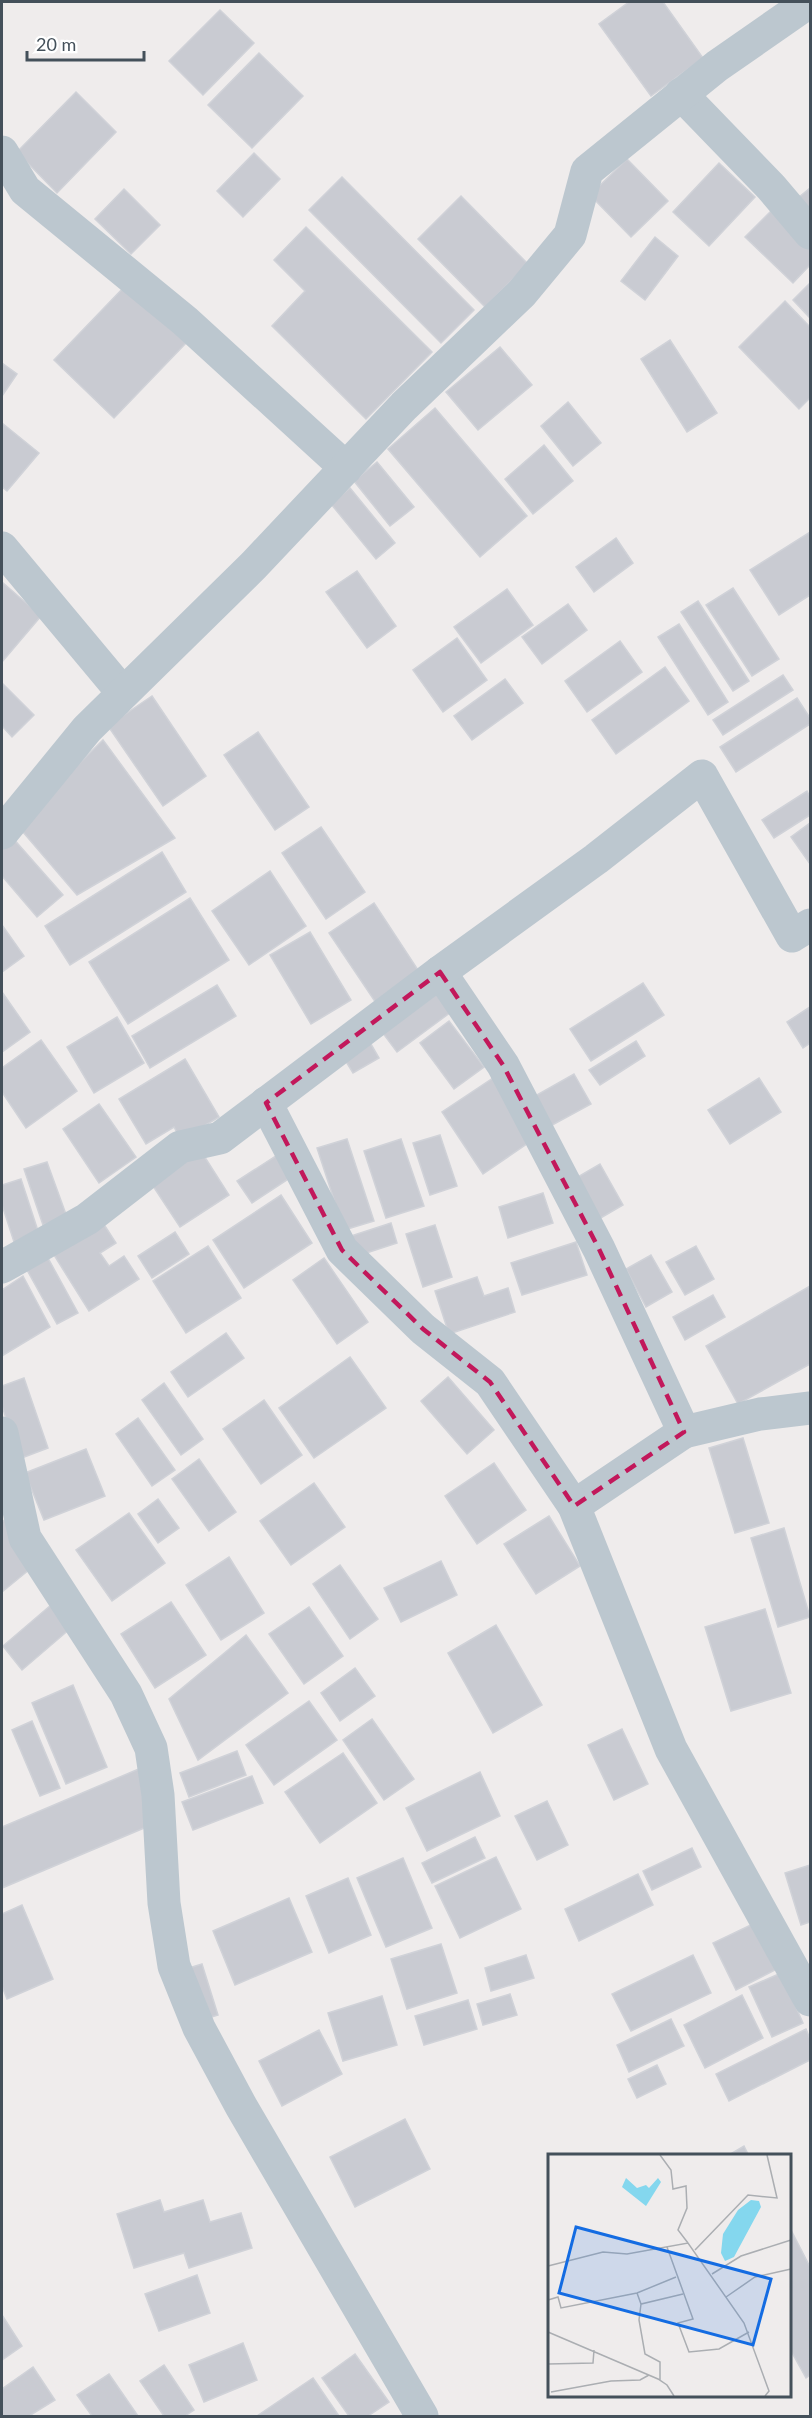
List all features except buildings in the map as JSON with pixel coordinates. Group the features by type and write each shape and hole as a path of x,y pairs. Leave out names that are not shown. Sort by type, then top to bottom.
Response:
{"street":[{"path":"2,832 87,729 254,565 404,406 522,292 570,236 587,171 717,66 809,2"},
{"path":"681,94 771,187 810,233"},
{"path":"2,152 25,190 185,321 346,468"},
{"path":"2,548 123,693"},
{"path":"2,1268 87,1219 180,1147 220,1138 440,972 596,859 702,776 792,936 810,925"},
{"path":"440,972 502,1065 599,1249 684,1432"},
{"path":"266,1103 342,1250 423,1329 490,1382 574,1506 670,1749 810,2000"},
{"path":"574,1506 684,1432 760,1414 810,1408"},
{"path":"2,1433 25,1538 126,1694 152,1748 158,1795 164,1903 174,1966 199,2028 241,2106 422,2416"}],"highlighted area":[{"path":"440,972 503,1065 599,1249 684,1432 574,1506 490,1382 423,1329 342,1250 266,1103"}]}
